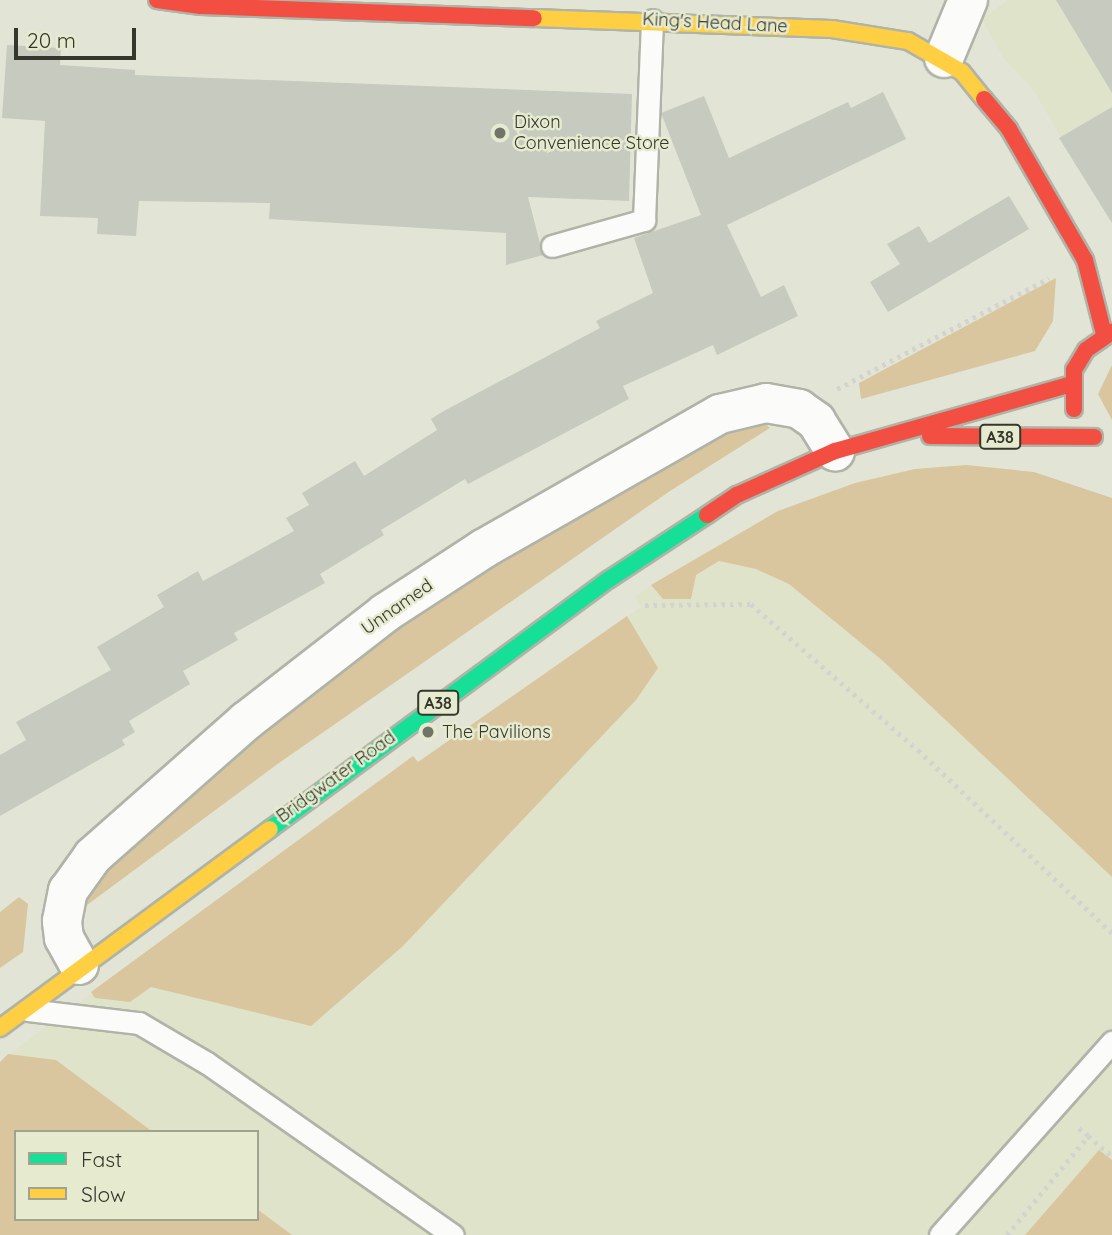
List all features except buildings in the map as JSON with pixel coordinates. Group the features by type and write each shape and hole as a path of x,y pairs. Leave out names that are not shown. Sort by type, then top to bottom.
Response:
{"main road":[{"name":"King's Head Lane","path":"157,0 652,20 867,32 908,41 944,58 969,79 1003,119 1085,260 1108,333"},
{"path":"1072,384 1086,350 1108,333"},
{"name":"Bridgwater Road","path":"0,1028 79,965 608,580 737,495 835,451 907,434 937,421 1072,384"},
{"name":"A38","path":"1072,384 1071,402 1094,437 1112,447"},
{"name":"Bridgwater Road","path":"907,434 1094,437"}],"street":[{"path":"944,58 968,0"},
{"name":"Unnamed","path":"79,965 64,938 62,921 68,891 93,856 246,721 342,646 483,549 720,414 766,403 799,409"},
{"path":"799,409 816,421 835,451"}],"lane":[{"path":"552,246 645,220 652,20"},
{"path":"22,1010 139,1023 207,1063 453,1235"},
{"path":"940,1235 1112,1042"}],"path":[{"path":"799,409 1085,260"},
{"path":"608,580 622,606 751,604 918,750 1112,933"},
{"path":"1088,1136 1112,1156"}],"shaded area":[{"path":"1008,0 1112,0 1112,223 1032,88 1004,59 982,19"},
{"path":"1056,278 1053,321 1035,351 861,399 859,383"},
{"path":"1112,365 1112,420 1098,394"},
{"path":"762,420 770,428 670,491 279,763 83,908 83,886 394,616 715,429"},
{"path":"966,465 1034,472 1112,498 1112,1235 292,1235 259,1210 259,1130 150,1130 56,1060 8,1055 413,756 418,762 641,607 635,596 686,563 778,511 855,483 915,469"},
{"path":"966,465 1034,472 1112,498 1112,877 883,661 789,584 756,569 719,561 696,575 691,599 663,599 651,585 778,511 855,483 915,469"},
{"path":"627,616 658,668 636,700 403,946 311,1026 151,987 130,1002 95,998 91,992 413,756 418,762"},
{"path":"19,897 28,904 23,952 0,968 0,912"},
{"path":"8,1054 56,1060 150,1130 14,1130 14,1221 259,1221 259,1210 292,1235 0,1235 0,1062"},
{"path":"1099,1150 1112,1160 1112,1235 1025,1235"}],"traffic: fast":[{"path":"270,829 608,580 707,515"}],"traffic: slow":[{"path":"534,18 832,29 908,41 962,72 984,99"},
{"path":"0,1028 270,829"}],"traffic: jam":[{"path":"157,0 201,6 534,18"},
{"path":"984,99 1009,129 1085,260 1104,334"},
{"path":"1074,409 1074,370 1086,350 1112,332"},
{"path":"707,515 737,495 835,451 1072,384"},
{"path":"930,436 1094,437"}],"place":[{"name":"Dixon Convenience Store","path":"500,133"},
{"name":"The Pavilions","path":"428,732"}]}
